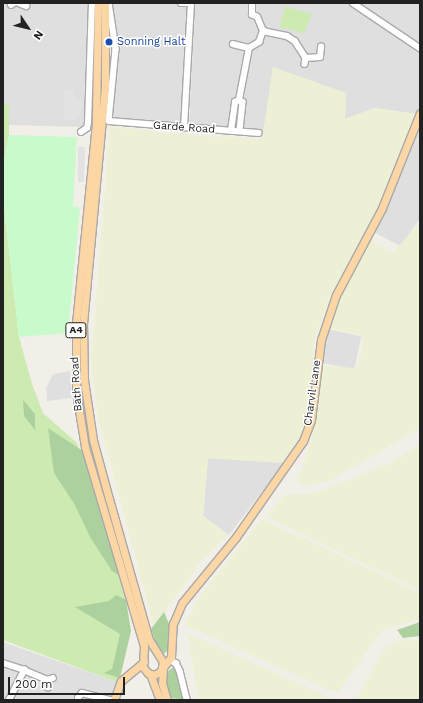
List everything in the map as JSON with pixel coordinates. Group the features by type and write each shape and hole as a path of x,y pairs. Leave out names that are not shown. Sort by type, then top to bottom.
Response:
{"main road":[{"name":"Bath Road","path":"105,3 95,147 76,328 76,392 85,447 144,646 144,661 148,673"},
{"name":"Bath Road","path":"95,4 102,55 98,174 84,320 84,380 97,458 149,640 159,656 163,667"},
{"name":"Charvil Lane","path":"163,667 169,660 172,651 173,624 182,603 236,536 303,441 310,420 321,340 336,295 382,208 420,113"},
{"path":"114,700 121,682 150,655 159,656 172,651"},
{"path":"131,673 158,674 163,667"},
{"name":"A4","path":"163,667 162,683 165,700"},
{"name":"A4","path":"148,673 165,700"}],"street":[{"path":"19,3 26,6"},
{"name":"Garde Road","path":"109,3 116,49 109,121 259,133"},
{"path":"181,3 191,3 184,128"},
{"path":"233,44 248,48 259,42 263,31 257,17 252,15 252,3"},
{"path":"353,3 420,48"},
{"path":"81,132 87,128 88,123 90,56 95,4"},
{"path":"263,31 287,36 301,48 306,61 319,59 321,47"},
{"path":"231,131 235,102 239,100 248,48"},
{"path":"90,56 102,55"},
{"path":"239,100 243,102 240,131"},
{"path":"169,660 176,663 180,671 188,700"},
{"path":"3,663 50,679 48,688"},
{"path":"9,700 24,670"},
{"path":"78,698 84,690 110,700"}],"shaded area":[{"path":"3,3 91,3 84,124 82,127 9,125 9,105 3,104"},
{"path":"111,3 189,3 182,124 113,120 119,36 114,30"},
{"path":"195,3 347,3 420,52 420,110 416,114 375,108 345,119 273,67 264,132 189,125"},
{"path":"356,3 420,3 420,46"},
{"path":"64,90 74,90 74,94 82,103 80,116 74,120 64,120"},
{"path":"420,118 420,218 401,246 373,232 393,193"},
{"path":"78,147 85,147 84,182 78,182"},
{"path":"327,329 361,336 354,370 320,362"},
{"path":"70,371 72,398 47,401 46,388 53,374"},
{"path":"208,458 284,463 229,535 203,516"},
{"path":"3,642 117,682 111,700 3,700"}],"green space":[{"path":"285,7 312,14 304,33 279,27"},
{"path":"103,57 83,387 87,424 95,457 151,651 148,653 86,439 78,387 78,332 100,100 101,58"},
{"path":"273,67 346,93 345,119 375,108 416,114 393,178 329,299 314,344 310,414 305,437 284,463 208,458 203,516 229,535 201,561 154,627 98,418 91,363 110,126 164,133 262,139"},
{"path":"3,104 9,104 9,135 3,165"},
{"path":"9,135 77,137 73,206 80,208 68,333 19,337 3,198 3,165"},
{"path":"3,198 19,337 32,384 43,413 77,443 125,597 126,637 117,682 3,640"},
{"path":"416,226 420,228 420,428 331,480 304,486 297,480 303,467 314,427 323,366 353,368 358,365 363,340 360,335 330,329 338,303 367,239 394,252"},
{"path":"23,400 35,414 35,430 24,416"},
{"path":"48,428 83,451 120,576 112,571 90,537 75,505 54,473"},
{"path":"420,444 420,590 268,518 276,504 285,495 316,493 389,464"},
{"path":"262,519 420,593 420,619 382,630 339,691 329,690 185,625 199,597"},
{"path":"116,595 126,600 131,631 120,678 104,673 112,669 120,634 75,607 109,601"},
{"path":"164,612 169,624 169,649 164,654 157,646 151,629"},
{"path":"420,622 420,636 403,638 397,630"},
{"path":"187,633 328,697 331,700 199,700"},
{"path":"420,640 420,700 356,700 384,649 400,641"},
{"path":"174,667 187,700 170,698 165,683 168,671"}],"place":[{"name":"Sonning Halt","path":"109,42"}]}
